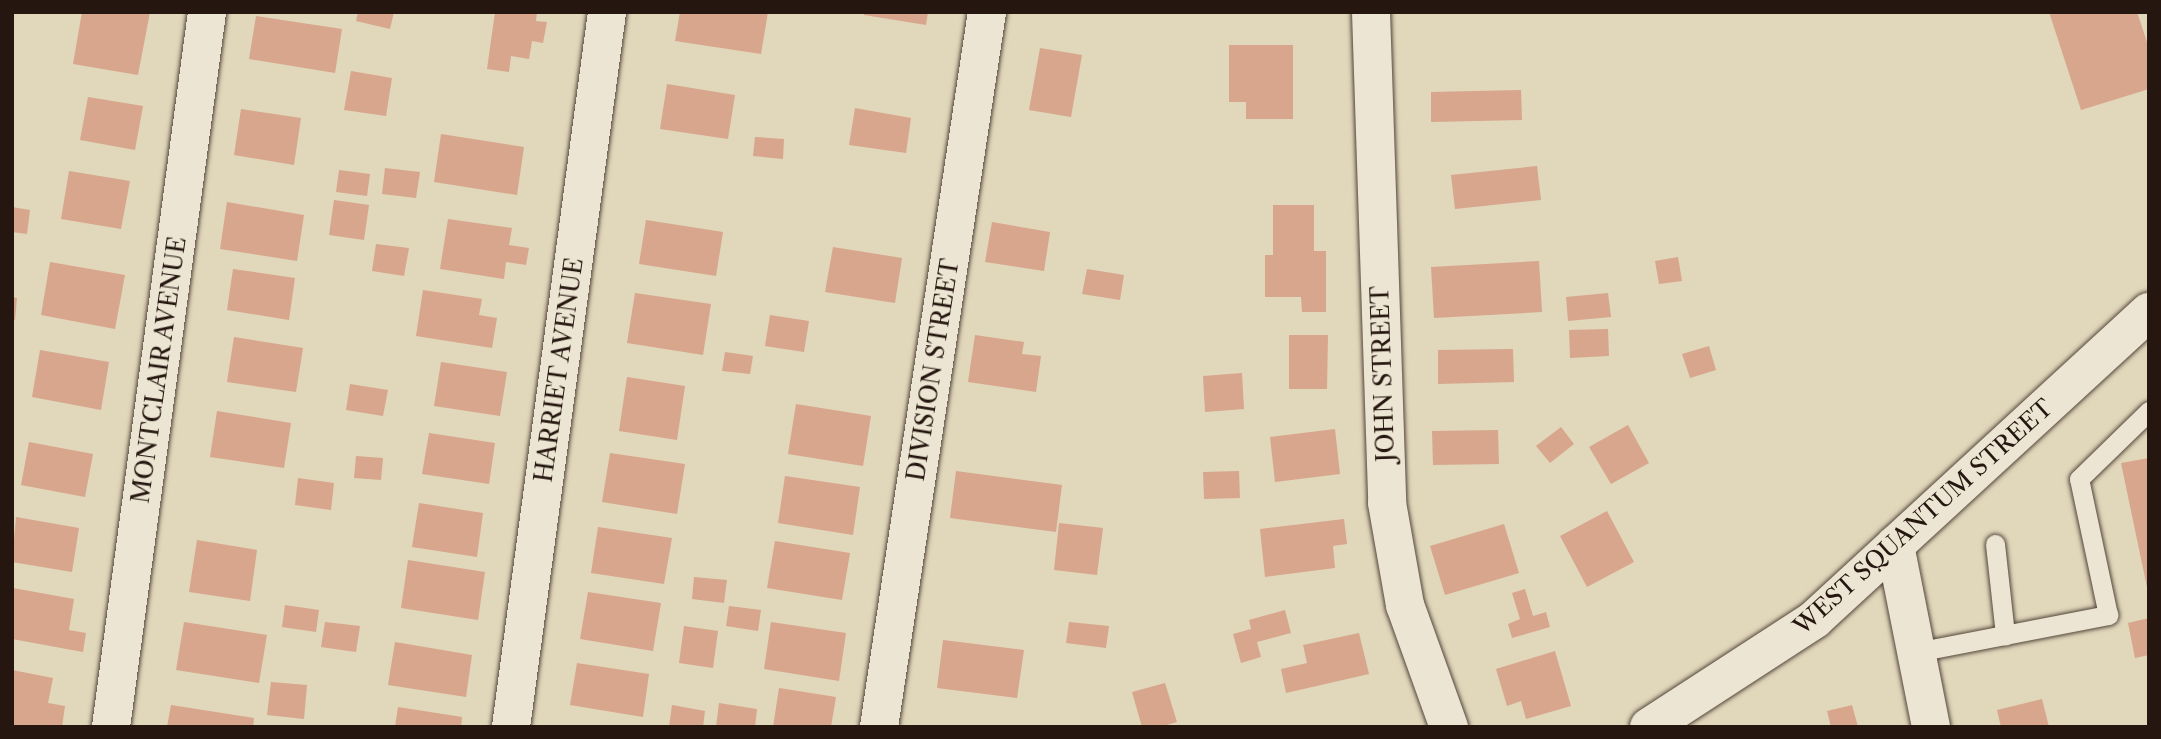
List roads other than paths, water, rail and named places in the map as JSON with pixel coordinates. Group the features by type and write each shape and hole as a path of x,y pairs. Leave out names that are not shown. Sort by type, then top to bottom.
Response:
{"street":[{"name":"MONTCLAIR AVENUE","path":"111,727 207,12"},
{"name":"HARRIET AVENUE","path":"510,727 607,12"},
{"name":"DIVISION STREET","path":"878,727 987,12"},
{"name":"JOHN STREET","path":"1371,12 1387,503 1405,605 1449,727"},
{"name":"WEST SQUANTUM STREET","path":"1649,727 1815,619 2149,312"},
{"path":"1895,545 1931,727"}],"lane":[{"path":"1916,652 2108,615 2079,479 2149,411"},
{"path":"1995,544 2005,635"}]}
